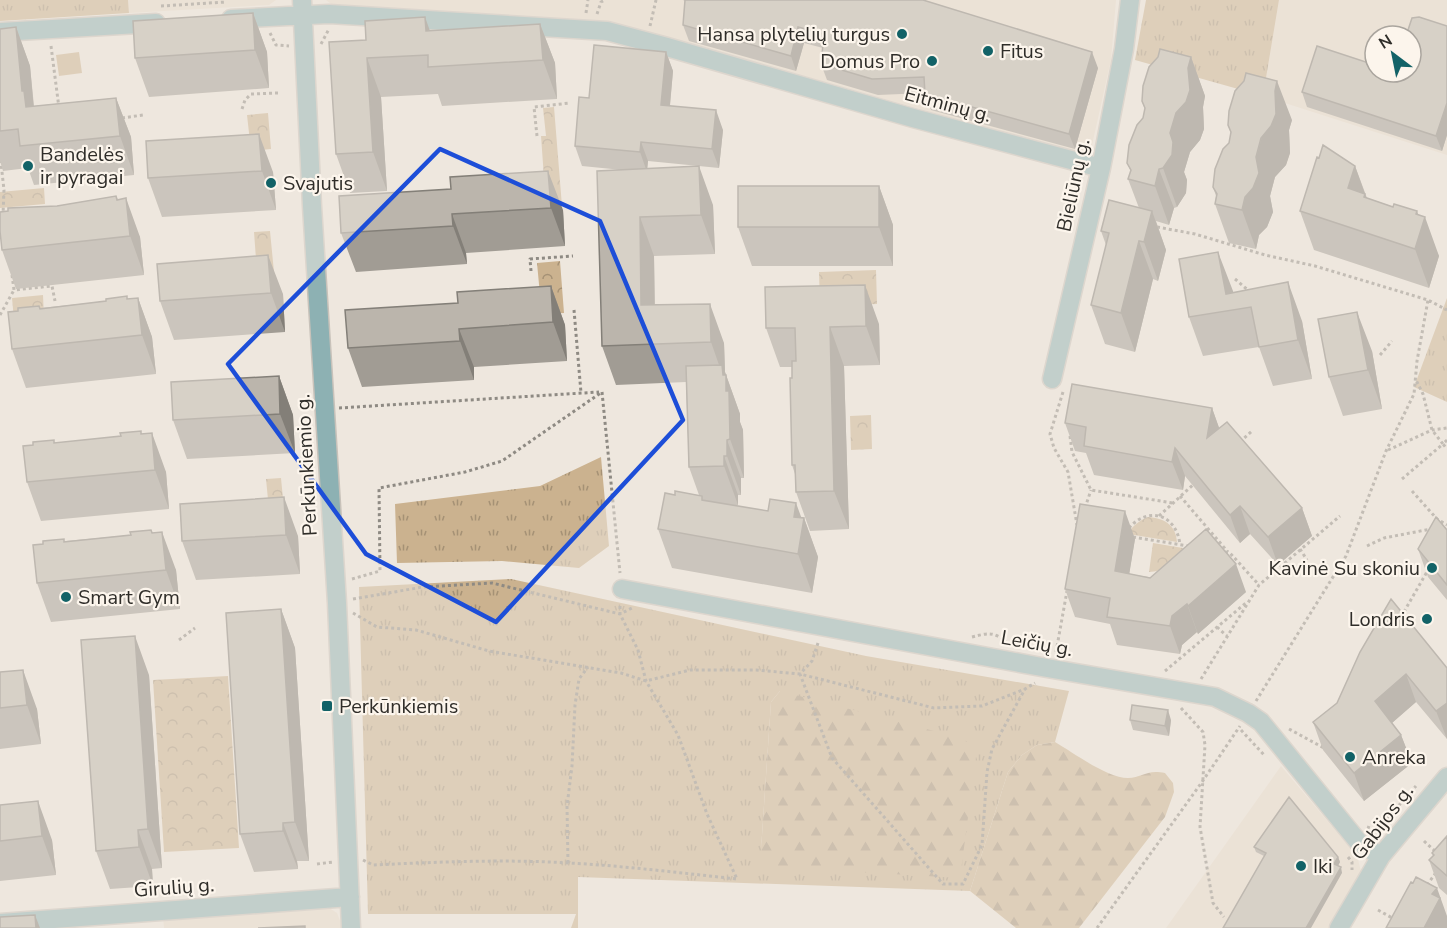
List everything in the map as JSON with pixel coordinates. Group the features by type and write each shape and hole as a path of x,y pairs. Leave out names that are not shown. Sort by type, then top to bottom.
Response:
{"street":[{"name":"Bieliūnų g.","path":"1052,379 1101,168 1124,49 1130,0"},
{"name":"Eitminų g.","path":"215,20 302,8 341,15 607,31 913,118 1101,168"},
{"name":"Perkūnkiemio g.","path":"302,8 337,603 351,928"},
{"path":"0,32 50,38 171,22"},
{"name":"Leičių g.","path":"622,589 1215,697 1244,720 1261,722 1360,844 1381,856"},
{"name":"Gabijos g.","path":"1340,928 1381,856 1447,777"},
{"name":"Girulių g.","path":"0,923 350,897"}],"path":[{"path":"586,14 588,0"},
{"path":"653,13 656,0"},
{"path":"270,33 276,45 320,46 329,31"},
{"path":"50,38 62,46"},
{"path":"41,47 50,38"},
{"path":"50,38 60,116"},
{"path":"242,109 245,100 251,94 278,93"},
{"path":"537,136 534,106 570,103"},
{"path":"119,118 143,115"},
{"path":"0,154 4,190 2,212 4,221"},
{"path":"1148,226 1195,234 1265,255 1315,266 1428,300 1447,310"},
{"path":"531,271 530,259 573,256"},
{"path":"0,315 14,290 11,266"},
{"path":"1234,279 1249,291"},
{"path":"14,290 52,286 55,301"},
{"path":"1097,928 1202,783 1346,556 1386,451 1414,394 1428,300"},
{"path":"574,310 581,393"},
{"path":"1380,355 1392,341"},
{"path":"1052,379 1066,383 1050,434 1054,448 1068,472 1078,527 1081,518"},
{"path":"1415,379 1423,394 1432,430 1447,449"},
{"path":"326,409 602,392"},
{"path":"352,578 380,571 379,488 465,472 502,461 602,392"},
{"path":"363,860 373,865 441,861 567,863 663,870 737,879 707,814 678,735 646,681 638,650 620,614 622,589 602,392"},
{"path":"1386,451 1432,430 1447,428"},
{"path":"1238,444 1253,430"},
{"path":"1070,436 1072,452 1091,490 1084,509"},
{"path":"1402,479 1447,440"},
{"path":"1159,516 1197,481"},
{"path":"1091,490 1173,503"},
{"path":"1412,491 1437,519 1447,525"},
{"path":"1180,496 1259,585"},
{"path":"1180,545 1173,524 1159,516 1142,517 1135,521 1125,535 1180,545 1190,546"},
{"path":"1201,679 1259,585 1340,516"},
{"path":"1367,546 1384,538 1447,525"},
{"path":"1300,549 1308,560"},
{"path":"1220,551 1230,553"},
{"path":"1396,627 1430,566"},
{"path":"337,603 423,587 492,583 620,614"},
{"path":"1056,652 1068,584"},
{"path":"1163,672 1250,599"},
{"path":"337,603 377,627 416,630 489,651 621,673 646,681 690,670 756,670 800,674 934,708 982,706 1025,689 1038,681 1026,679"},
{"path":"631,608 642,610"},
{"path":"1217,627 1227,637"},
{"path":"179,640 195,628"},
{"path":"800,674 812,661 818,643"},
{"path":"567,863 567,806 572,766 575,705 579,680 588,667"},
{"path":"800,674 832,758 943,884 963,884 982,845 987,772 992,749 1025,689"},
{"path":"1174,705 1190,708"},
{"path":"1180,706 1203,732 1206,745 1200,827 1213,903 1224,917"},
{"path":"1231,723 1244,720"},
{"path":"1244,720 1266,757"},
{"path":"1269,732 1281,725 1324,748 1328,742"},
{"path":"1424,841 1438,854"},
{"path":"1426,887 1439,869"},
{"path":"1378,910 1395,919"}],"highlighted area":[{"path":"440,149 600,221 683,420 496,622 366,554 228,364"}],"shaded area":[{"path":"128,0 276,0 269,5 129,13"},
{"path":"326,0 1116,0 1111,60 1092,145 1082,155 627,26 335,7"},
{"path":"1279,0 1447,0 1447,155 1263,96"},
{"path":"1281,766 1357,856 1361,871 1329,928 1166,928"},
{"path":"328,907 337,913 343,928 164,928 163,916"}],"green space":[{"path":"0,0 128,0 129,13 0,21"},
{"path":"1146,0 1279,0 1263,96 1135,60"},
{"path":"79,52 82,73 59,76 56,55"},
{"path":"554,107 562,206 551,207 544,178 541,136 546,136 543,108"},
{"path":"268,113 271,149 251,151 247,115"},
{"path":"44,188 45,204 0,208 0,192"},
{"path":"270,231 274,272 257,273 254,232"},
{"path":"560,261 564,313 549,314 540,295 537,263"},
{"path":"876,270 877,304 820,306 819,272"},
{"path":"43,295 44,317 14,320 12,298"},
{"path":"1447,298 1447,402 1414,387"},
{"path":"871,415 872,449 851,450 850,416"},
{"path":"601,457 609,546 579,568 502,561 397,563 395,504 540,486"},
{"path":"281,478 284,509 269,510 266,479"},
{"path":"1148,517 1164,521 1172,527 1177,542 1128,534 1136,524"},
{"path":"1153,543 1183,548 1178,557 1169,565 1149,572"},
{"path":"511,579 866,656 1069,691 1055,742 1037,745 1022,755 1008,772 970,891 578,877 578,928 571,928 576,914 368,914 359,587","holes":["780,691 761,850 771,702"]},
{"path":"228,676 239,848 164,852 153,680"},
{"path":"780,691 961,738 977,749 960,878 773,867 761,850 771,702"},
{"path":"1055,742 1101,770 1120,777 1133,778 1153,772 1165,773 1173,783 1174,792 1165,817 1079,928 1016,928 970,891 1008,772 1022,755 1037,745"}],"building":[{"name":"Domus Pro","path":"685,0 923,0 1092,52 1069,134 925,94 924,77 872,79 821,64 824,34 798,27 791,56 683,25"},
{"path":"253,13 255,50 135,58 133,21"},
{"path":"425,17 426,31 540,24 543,60 428,67 428,55 367,58 373,152 336,154 329,42 366,40 365,21"},
{"path":"1419,17 1447,26 1447,103 1436,136 1302,92 1317,46 1363,61 1363,84 1423,84 1423,24 1410,24 1412,18"},
{"path":"16,27 22,91 24,91 26,107 116,98 120,136 20,146 18,129 0,131 0,29"},
{"path":"594,45 666,52 661,105 716,110 712,149 641,142 640,152 575,146 579,97 589,98"},
{"path":"1160,49 1191,57 1188,68 1190,90 1186,102 1176,113 1170,133 1173,142 1172,155 1163,168 1159,169 1155,186 1128,179 1131,170 1127,163 1129,145 1137,125 1143,118 1145,108 1142,101 1143,86 1149,67 1158,57"},
{"path":"1246,73 1277,81 1276,114 1271,126 1261,138 1256,157 1259,173 1253,188 1245,197 1242,210 1215,204 1217,194 1213,187 1215,169 1223,149 1229,143 1231,132 1228,125 1229,111 1235,91 1244,81"},
{"path":"259,134 262,171 148,178 146,141"},
{"path":"1323,145 1355,166 1348,188 1365,194 1364,197 1393,207 1394,204 1417,211 1416,214 1425,217 1415,249 1300,211"},
{"path":"699,166 701,215 640,217 641,305 710,304 711,342 602,346 597,171"},
{"path":"548,171 551,208 452,214 453,226 341,233 339,196 451,189 450,177"},
{"path":"738,186 879,186 879,227 738,227"},
{"path":"116,196 117,200 126,198 130,236 2,250 0,212 8,211 8,208 57,206"},
{"path":"1109,200 1152,211 1144,242 1139,241 1121,313 1091,305 1109,233 1101,231"},
{"path":"1218,252 1226,294 1288,282 1298,340 1259,347 1251,307 1189,317 1179,259"},
{"path":"268,255 271,293 160,301 157,264"},
{"path":"865,285 866,326 830,327 834,491 796,492 795,465 792,465 790,378 792,378 792,361 796,361 795,328 766,328 765,287"},
{"path":"551,286 553,322 459,329 460,341 348,348 345,310 458,303 457,292"},
{"path":"127,296 127,299 138,298 142,335 12,349 8,312 18,311 18,308 39,306 40,309 106,301 106,299"},
{"path":"1357,312 1368,370 1329,377 1318,319"},
{"path":"722,365 723,375 726,375 726,391 729,391 730,439 727,440 727,456 724,456 724,466 689,467 686,366"},
{"path":"279,376 280,414 173,420 171,382"},
{"path":"1072,384 1212,408 1207,438 1227,422 1302,508 1268,537 1240,506 1230,515 1175,448 1172,462 1084,446 1086,427 1065,423"},
{"path":"141,431 141,434 152,433 155,470 27,482 23,446 33,445 33,442 54,440 54,443 121,436 120,433"},
{"path":"675,491 702,496 702,500 768,511 770,499 796,503 794,517 804,518 798,554 658,529 665,493 675,495"},
{"path":"284,497 286,535 182,541 180,504"},
{"path":"1080,504 1125,511 1115,571 1150,578 1206,529 1236,564 1188,606 1187,604 1172,616 1170,626 1107,617 1110,598 1065,589"},
{"path":"1436,517 1447,530 1447,585 1418,549"},
{"path":"151,530 152,533 162,532 166,570 37,583 33,545 43,544 43,541 64,539 64,542 131,535 130,532"},
{"path":"1391,599 1447,668 1447,703 1436,711 1406,674 1375,701 1401,735 1354,773 1313,722 1337,703 1360,652"},
{"path":"281,609 295,822 283,823 283,831 240,834 226,613"},
{"path":"135,636 148,829 138,830 139,847 96,851 81,640"},
{"path":"23,670 27,705 0,708 0,672"},
{"path":"1132,705 1168,710 1165,726 1130,720"},
{"name":"Iki","path":"1289,797 1338,857 1334,864 1341,867 1306,928 1223,928 1266,853 1254,847"},
{"path":"38,801 42,836 0,841 0,805"},
{"path":"1447,836 1447,876 1429,860"},
{"path":"1416,877 1437,888 1432,894 1440,898 1424,928 1386,928 1411,882 1413,883"},
{"path":"35,915 36,928 0,928 0,917"},
{"path":"305,926 305,928 258,928"}],"place":[{"name":"Hansa plytelių turgus","path":"902,34"},
{"name":"Fitus","path":"988,51"},
{"name":"Domus Pro","path":"932,61"},
{"name":"Bandelės ir pyragai","path":"28,166"},
{"name":"Svajutis","path":"271,183"},
{"name":"Kavinė Su skoniu","path":"1432,568"},
{"name":"Smart Gym","path":"66,597"},
{"name":"Londris","path":"1427,619"},
{"name":"Perkūnkiemis","path":"327,706"},
{"name":"Anreka","path":"1350,757"},
{"name":"Iki","path":"1301,866"}]}
